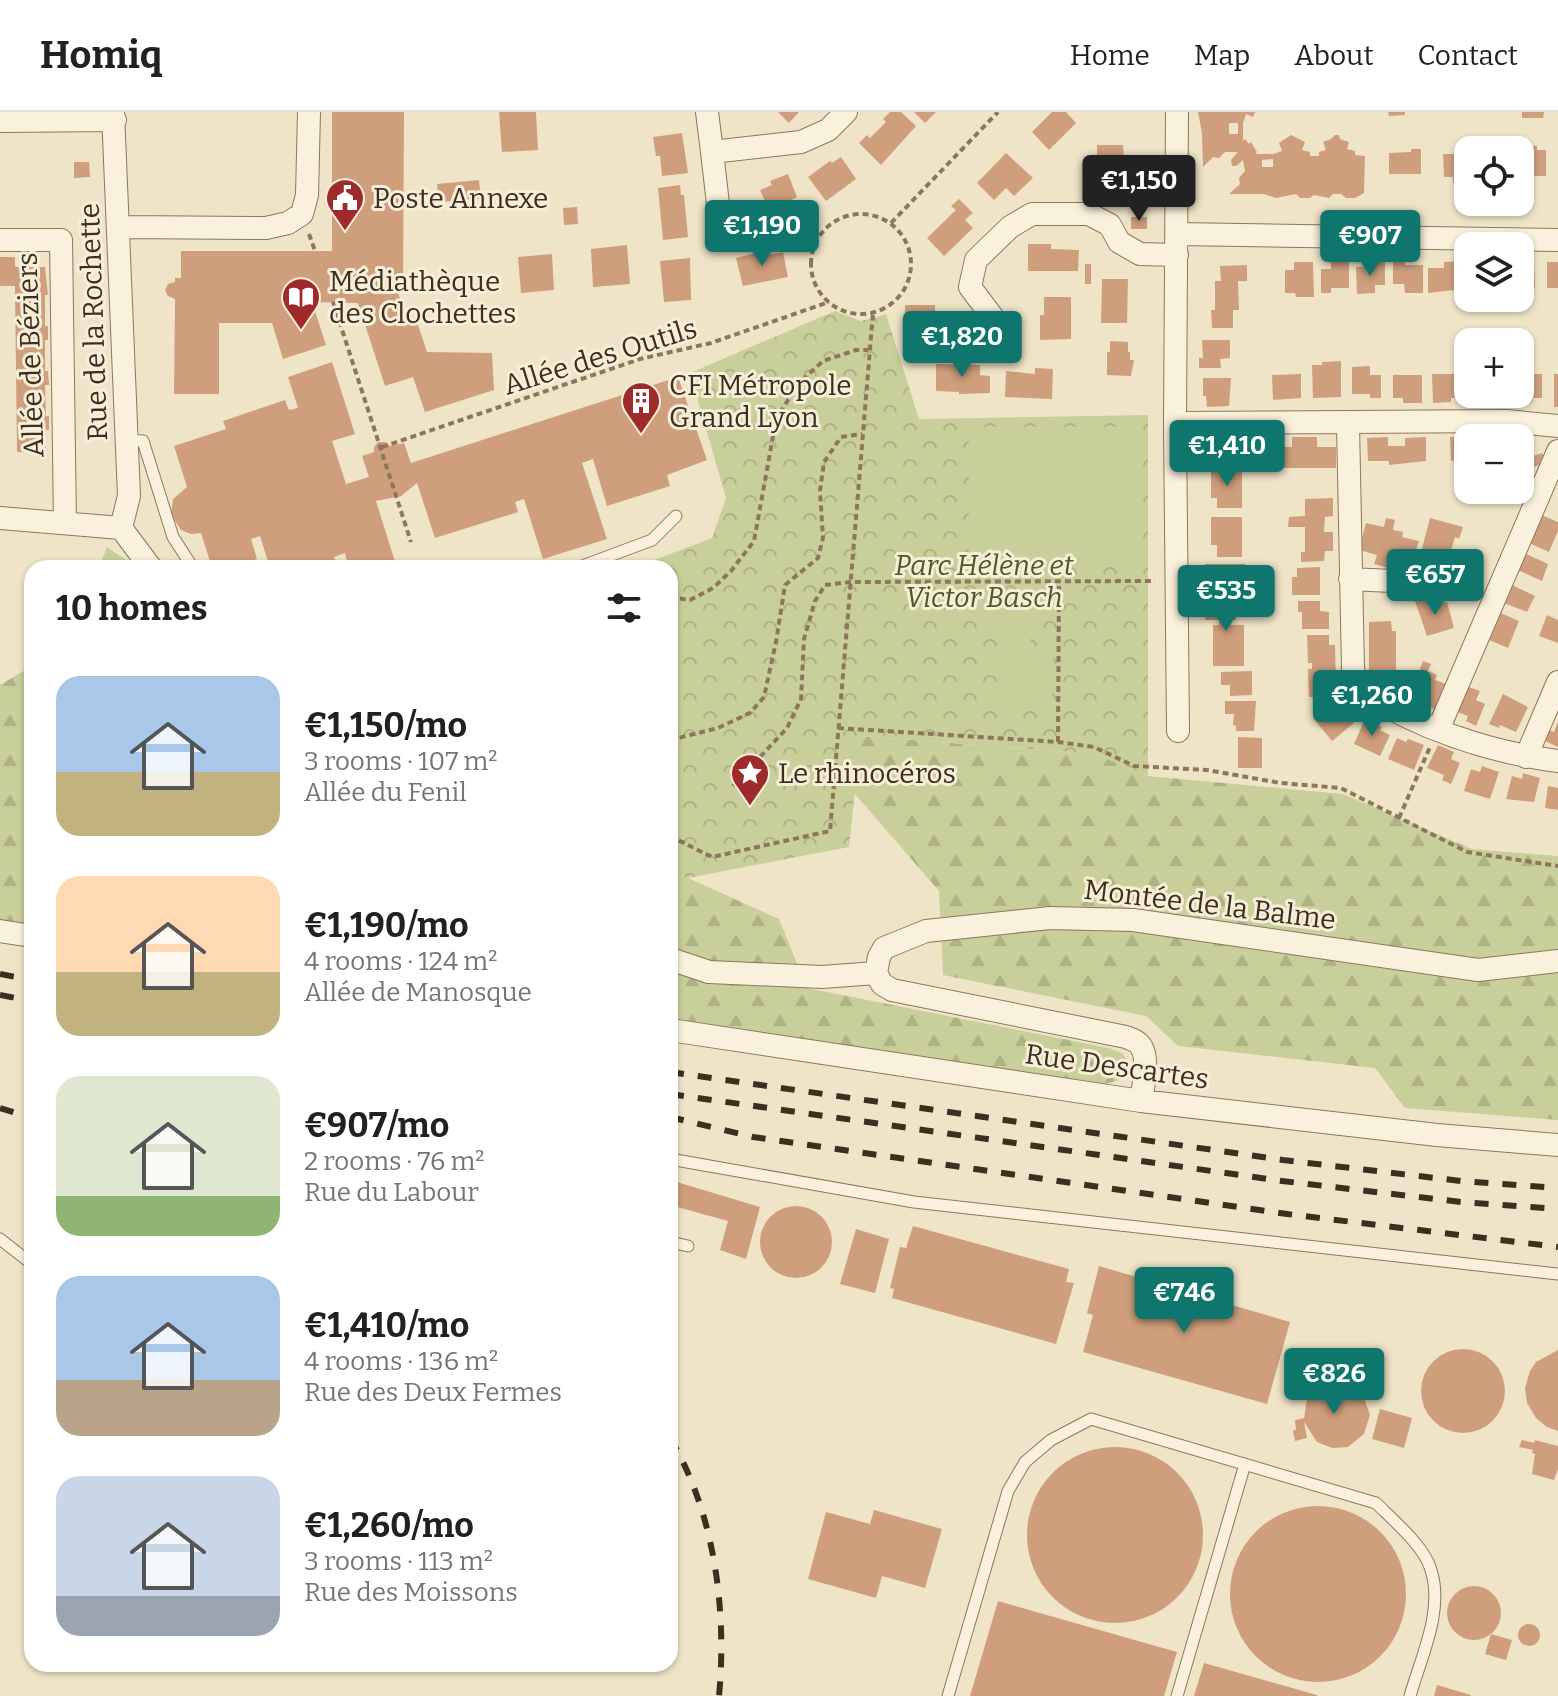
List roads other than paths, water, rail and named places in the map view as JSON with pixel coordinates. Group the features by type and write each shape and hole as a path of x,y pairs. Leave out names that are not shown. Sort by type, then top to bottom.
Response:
{"street":[{"path":"120,227 266,228 288,223 302,214 307,195 309,112"},
{"path":"707,112 718,204 729,221"},
{"path":"712,152 801,142 828,130 846,112"},
{"path":"1177,112 1175,423 1178,731"},
{"path":"0,121 114,116"},
{"name":"Rue de la Rochette","path":"114,116 129,496 121,528"},
{"path":"994,319 970,287 976,260 1010,227 1032,214 1089,214 1110,225 1119,242 1140,254 1178,244 1558,240"},
{"name":"Allée de Béziers","path":"0,240 61,240 65,523"},
{"path":"1175,423 1506,421 1558,426"},
{"path":"1348,424 1353,669 1358,689 1438,730 1467,741 1526,757 1558,761"},
{"path":"1438,730 1558,451"},
{"path":"0,518 121,528 145,560"},
{"path":"1350,579 1412,582"},
{"path":"1526,757 1558,682"},
{"name":"Montée de la Balme","path":"876,973 884,948 926,931 1050,918 1133,920 1478,970 1558,961"},
{"path":"0,931 24,935"},
{"path":"678,962 709,972 822,977 876,973 882,984 892,990 1126,1037 1139,1043 1145,1058 1141,1101"},
{"name":"Rue Descartes","path":"678,1031 1141,1101 1437,1135 1558,1145"}],"lane":[{"path":"127,440 143,441 173,537 188,560"},
{"path":"598,560 652,540 676,516"},
{"path":"678,1160 914,1202 1558,1274"},
{"path":"0,1239 24,1258"},
{"path":"678,1244 688,1246"},
{"path":"948,1696 1008,1491 1025,1462 1051,1440 1091,1419 1376,1503 1407,1534 1431,1567 1436,1604 1410,1696"},
{"path":"1177,1696 1245,1464"}],"railway":[{"path":"0,974 24,978"},
{"path":"0,995 24,1000"},
{"path":"678,1073 1283,1160 1461,1181 1558,1188"},
{"path":"678,1095 1282,1181 1461,1202 1558,1209"},
{"path":"0,1108 24,1116"},
{"path":"678,1119 753,1137 1287,1214 1558,1247"},
{"path":"678,1453 698,1498 714,1563 721,1630 719,1696"}],"place":[{"name":"Poste Annexe","path":"345,232"},
{"name":"Médiathèque des Clochettes","path":"301,331"},
{"name":"CFI Métropole Grand Lyon","path":"641,435"},
{"name":"Le rhinocéros","path":"750,807"}],"park label":[{"name":"Parc Hélène et Victor Basch","path":"984,581"}]}
